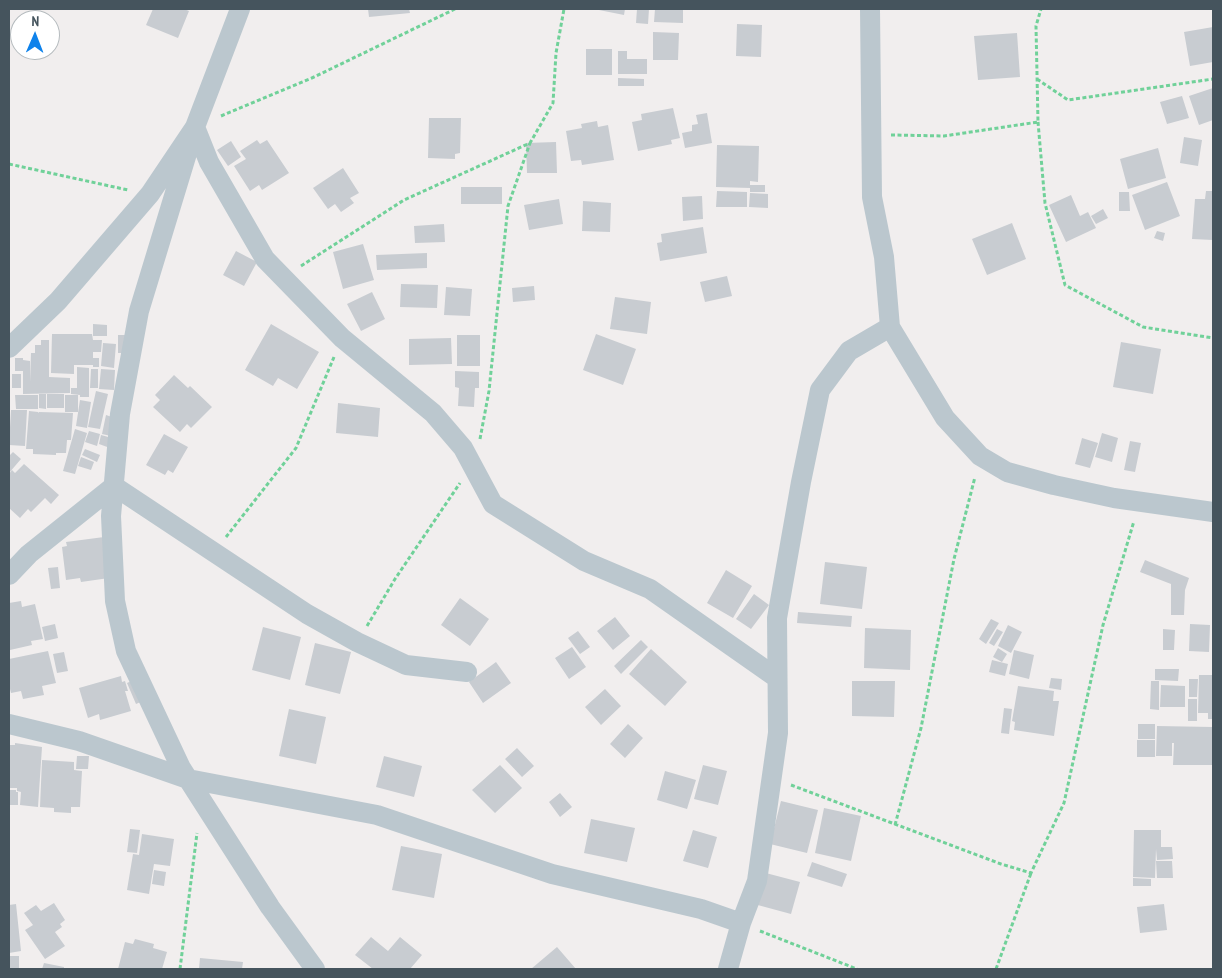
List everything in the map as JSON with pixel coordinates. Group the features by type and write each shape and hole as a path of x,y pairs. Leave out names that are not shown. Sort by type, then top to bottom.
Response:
{"street":[{"path":"240,9 195,127 139,311 120,414 111,516 115,601 126,651 176,759 270,907 315,969"},
{"path":"870,9 872,197 884,257 890,326 946,418 980,456 1007,472 1054,485 1140,502 1213,512"},
{"path":"9,348 58,301 150,194 195,127"},
{"path":"195,127 208,162 265,259 342,338 433,413 463,448 493,504 584,561 650,589 778,678"},
{"path":"728,969 741,923 757,881 778,733 777,618 801,482 820,390 849,351 890,326"},
{"path":"114,486 307,614 357,642 406,665 467,672"},
{"path":"9,575 29,554 114,486"},
{"path":"9,724 79,741 188,779 377,815 552,874 701,909 741,923"}],"path":[{"path":"195,127 314,77 455,9"},
{"path":"357,642 395,579 472,465 482,432 489,391 508,206 530,143 553,103 556,53 564,9"},
{"path":"1041,9 1036,26 1037,79 1038,122 1045,203 1065,285 1143,327 1213,338"},
{"path":"1037,79 1068,100 1213,79"},
{"path":"870,135 944,136 1038,122"},
{"path":"283,277 404,200 530,143"},
{"path":"9,164 150,194"},
{"path":"213,551 239,522 296,448 342,338"},
{"path":"895,825 921,728 954,559 980,456"},
{"path":"996,969 1031,873 1064,803 1103,625 1140,502"},
{"path":"772,778 1001,864 1031,873"},
{"path":"180,969 201,800"},
{"path":"741,923 857,969"}],"building":[{"path":"153,9 184,9 189,11 178,38 146,25"},
{"path":"368,9 409,9 410,13 369,17"},
{"path":"594,9 625,9 624,15"},
{"path":"637,9 649,9 648,24 636,23"},
{"path":"655,9 683,9 683,23 654,22"},
{"path":"737,24 762,25 761,57 736,56"},
{"path":"1213,27 1213,62 1190,66 1184,32"},
{"path":"653,32 679,33 678,60 653,60"},
{"path":"1017,33 1020,77 978,80 974,36"},
{"path":"586,49 612,49 612,75 586,75"},
{"path":"618,51 627,51 627,59 647,59 647,74 618,74"},
{"path":"618,78 644,79 644,86 618,86"},
{"path":"1213,88 1213,120 1199,125 1189,96"},
{"path":"1182,96 1189,118 1167,124 1160,102"},
{"path":"673,108 680,138 671,140 672,144 638,151 632,122 642,120 641,114"},
{"path":"707,113 712,143 685,148 682,133 692,131 692,125 698,124 696,115"},
{"path":"429,118 461,118 460,153 455,154 455,159 428,158"},
{"path":"597,121 598,127 608,125 614,160 582,165 581,160 571,161 566,131 582,128 581,124"},
{"path":"1184,137 1202,140 1198,166 1180,163"},
{"path":"257,140 260,144 267,140 289,173 262,190 259,185 250,191 234,166 246,159 240,151"},
{"path":"231,141 241,157 228,166 217,150"},
{"path":"556,142 557,173 527,173 526,143"},
{"path":"717,145 759,146 758,182 750,181 750,185 765,185 765,192 750,192 750,188 716,187"},
{"path":"1158,148 1166,178 1128,189 1120,159"},
{"path":"343,168 359,193 350,198 354,203 341,212 335,204 328,209 313,188"},
{"path":"1167,182 1180,216 1145,230 1132,195"},
{"path":"461,187 502,187 502,204 461,204"},
{"path":"717,191 747,192 747,207 716,207"},
{"path":"1206,191 1213,191 1213,240 1192,239 1195,199 1205,199"},
{"path":"1119,192 1129,192 1130,211 1119,211"},
{"path":"750,193 768,194 768,208 749,207"},
{"path":"1071,195 1080,216 1088,212 1096,228 1066,242 1049,205"},
{"path":"702,196 703,219 683,221 682,197"},
{"path":"559,199 563,224 529,230 524,205"},
{"path":"583,201 611,203 610,232 582,231"},
{"path":"1103,209 1108,218 1096,224 1091,216"},
{"path":"1012,223 1026,259 987,275 972,239"},
{"path":"444,224 445,242 415,243 414,226"},
{"path":"703,227 707,253 660,261 657,243 662,242 661,234"},
{"path":"1157,231 1165,233 1163,241 1154,238"},
{"path":"363,244 374,280 343,289 333,252"},
{"path":"236,251 257,262 244,286 223,275"},
{"path":"427,253 427,268 377,270 376,255"},
{"path":"727,276 732,296 705,302 700,282"},
{"path":"401,284 438,285 437,308 400,307"},
{"path":"534,286 535,300 513,302 512,288"},
{"path":"446,287 472,289 470,316 444,315"},
{"path":"372,292 385,319 361,331 347,304"},
{"path":"615,297 651,302 647,334 610,329"},
{"path":"93,324 107,325 107,336 93,336"},
{"path":"271,324 319,352 297,389 278,378 273,386 245,370"},
{"path":"52,334 92,334 93,340 102,340 101,352 93,352 93,358 99,358 99,367 93,367 93,365 74,365 74,374 51,373"},
{"path":"596,334 636,349 623,385 583,370"},
{"path":"118,335 126,335 126,353 118,353"},
{"path":"457,335 480,335 480,366 457,366"},
{"path":"451,338 452,364 409,365 409,339"},
{"path":"41,340 49,340 49,377 70,378 70,393 23,394 23,371 15,371 15,358 23,358 23,360 30,361 30,382 31,353 35,353 35,345 41,345"},
{"path":"1121,342 1161,349 1153,394 1113,387"},
{"path":"103,343 116,344 114,368 101,366"},
{"path":"77,367 89,368 89,397 71,394 71,388 77,388"},
{"path":"91,369 98,369 98,388 90,388"},
{"path":"101,369 115,370 114,390 99,389"},
{"path":"455,371 479,372 479,388 475,388 474,407 458,406 459,388 455,387"},
{"path":"12,374 21,374 21,388 12,388"},
{"path":"174,375 188,388 190,386 212,407 191,428 187,424 180,432 153,407 160,400 155,395"},
{"path":"96,391 108,394 100,429 88,427"},
{"path":"39,394 46,394 46,409 39,408"},
{"path":"47,394 64,394 64,408 47,408"},
{"path":"15,395 38,395 38,409 16,409"},
{"path":"65,395 78,395 78,412 65,412"},
{"path":"80,400 91,402 87,428 76,426"},
{"path":"338,403 380,408 378,437 336,433"},
{"path":"11,410 27,410 25,446 9,445"},
{"path":"29,411 38,413 73,413 71,440 67,440 66,453 56,453 56,455 33,454 33,449 26,449"},
{"path":"106,415 115,418 111,436 102,434"},
{"path":"75,429 87,433 75,474 63,471"},
{"path":"89,431 100,434 97,446 85,442"},
{"path":"1102,433 1118,438 1112,462 1095,457"},
{"path":"164,434 188,447 173,473 168,470 165,475 146,465"},
{"path":"101,435 112,438 110,448 99,444"},
{"path":"1082,438 1098,443 1090,468 1075,464"},
{"path":"1130,441 1141,443 1135,472 1124,470"},
{"path":"85,449 100,455 97,462 82,455"},
{"path":"13,452 21,459 9,473 9,456"},
{"path":"81,457 94,462 91,470 78,466"},
{"path":"24,464 59,495 51,504 45,498 31,512 28,509 20,518 9,508 9,474 12,470 15,473"},
{"path":"104,537 109,578 81,582 80,578 66,580 62,547 67,546 66,542"},
{"path":"1145,560 1189,578 1185,590 1184,615 1171,615 1171,584 1140,572"},
{"path":"825,562 867,567 862,609 820,604"},
{"path":"58,567 60,588 51,589 48,568"},
{"path":"726,570 752,586 733,618 707,603"},
{"path":"754,594 769,605 751,629 736,619"},
{"path":"460,598 489,619 470,646 441,625"},
{"path":"21,601 22,607 35,604 43,639 31,641 32,645 10,650 9,603"},
{"path":"798,612 852,616 851,627 797,623"},
{"path":"615,617 630,636 613,650 597,631"},
{"path":"991,619 999,623 986,644 979,639"},
{"path":"55,624 58,638 45,641 42,627"},
{"path":"1190,624 1210,625 1209,652 1189,651"},
{"path":"1008,625 1022,632 1011,653 998,646"},
{"path":"263,627 301,637 290,680 252,670"},
{"path":"865,628 911,630 910,670 864,668"},
{"path":"997,629 1003,632 994,646 989,643"},
{"path":"1163,629 1175,630 1174,650 1163,650"},
{"path":"578,631 590,647 580,654 568,638"},
{"path":"641,640 648,647 621,674 614,666"},
{"path":"315,643 351,652 340,694 305,685"},
{"path":"572,647 586,667 569,679 555,658"},
{"path":"998,648 1007,654 1002,662 993,657"},
{"path":"651,649 687,682 665,706 629,674"},
{"path":"1014,650 1034,655 1029,679 1009,674"},
{"path":"48,651 56,683 42,686 44,695 23,699 21,691 11,693 9,685 9,659"},
{"path":"64,652 68,671 57,673 53,654"},
{"path":"992,660 1008,664 1005,676 989,672"},
{"path":"496,662 511,683 483,703 469,682"},
{"path":"1155,669 1179,669 1178,681 1155,680"},
{"path":"1199,675 1213,675 1213,719 1208,719 1208,713 1198,713"},
{"path":"121,676 122,682 125,681 128,691 125,691 131,711 100,720 99,714 88,718 79,688"},
{"path":"1051,678 1062,679 1061,690 1049,688"},
{"path":"136,679 145,700 136,704 127,683"},
{"path":"1189,679 1198,679 1197,697 1189,697"},
{"path":"852,681 895,681 894,717 852,716"},
{"path":"1151,681 1159,681 1159,710 1150,709"},
{"path":"1161,685 1185,686 1185,707 1160,707"},
{"path":"1018,686 1054,691 1053,701 1059,701 1054,736 1014,730 1015,722 1012,721"},
{"path":"605,689 621,706 601,725 585,707"},
{"path":"1188,699 1197,699 1197,721 1188,721"},
{"path":"1004,708 1012,709 1009,734 1001,733"},
{"path":"289,709 326,717 316,764 279,756"},
{"path":"628,724 643,738 625,758 610,744"},
{"path":"1138,724 1155,724 1155,739 1138,739"},
{"path":"1157,726 1213,727 1212,765 1173,765 1174,743 1172,743 1172,756 1156,756"},
{"path":"1137,740 1155,740 1155,757 1137,757"},
{"path":"15,743 42,747 38,807 20,805 21,792 17,791 17,788 9,788 9,745 15,745"},
{"path":"517,748 534,766 522,777 505,759"},
{"path":"77,756 89,756 88,769 76,769"},
{"path":"384,756 422,766 414,797 376,787"},
{"path":"42,760 74,762 74,770 82,771 80,807 71,807 71,813 54,812 54,808 40,807"},
{"path":"500,765 522,788 495,813 472,790"},
{"path":"703,765 727,771 718,805 694,799"},
{"path":"665,771 696,780 687,809 657,800"},
{"path":"9,790 16,790 18,792 18,805 9,805"},
{"path":"560,793 572,807 560,817 549,802"},
{"path":"781,801 818,810 807,853 770,844"},
{"path":"824,808 861,816 851,861 815,853"},
{"path":"591,819 635,828 627,862 584,853"},
{"path":"130,829 140,830 137,853 127,852"},
{"path":"693,830 717,837 708,868 683,861"},
{"path":"1134,830 1161,830 1161,847 1172,847 1173,859 1157,860 1156,849 1155,878 1133,877"},
{"path":"142,834 174,839 170,866 154,864 149,894 127,890 133,854 139,855"},
{"path":"401,846 442,854 434,898 392,890"},
{"path":"1156,861 1172,861 1173,878 1157,878"},
{"path":"812,862 847,874 842,887 807,876"},
{"path":"154,870 166,872 164,886 152,884"},
{"path":"762,872 800,882 791,914 754,904"},
{"path":"1133,878 1151,879 1151,886 1133,886"},
{"path":"54,903 65,920 60,924 62,927 55,932 65,946 45,959 25,930 33,925 24,913 36,905 41,911"},
{"path":"16,904 21,951 9,953 9,905"},
{"path":"1164,904 1167,930 1140,933 1137,907"},
{"path":"371,937 388,951 400,937 422,955 410,969 373,969 355,955"},
{"path":"135,939 154,944 153,948 167,952 162,969 118,969 125,942 133,944"},
{"path":"557,947 576,969 531,969"},
{"path":"9,956 19,956 19,969 9,969"},
{"path":"200,958 243,962 242,969 199,969"},
{"path":"44,963 64,967 64,969 42,969"}]}
